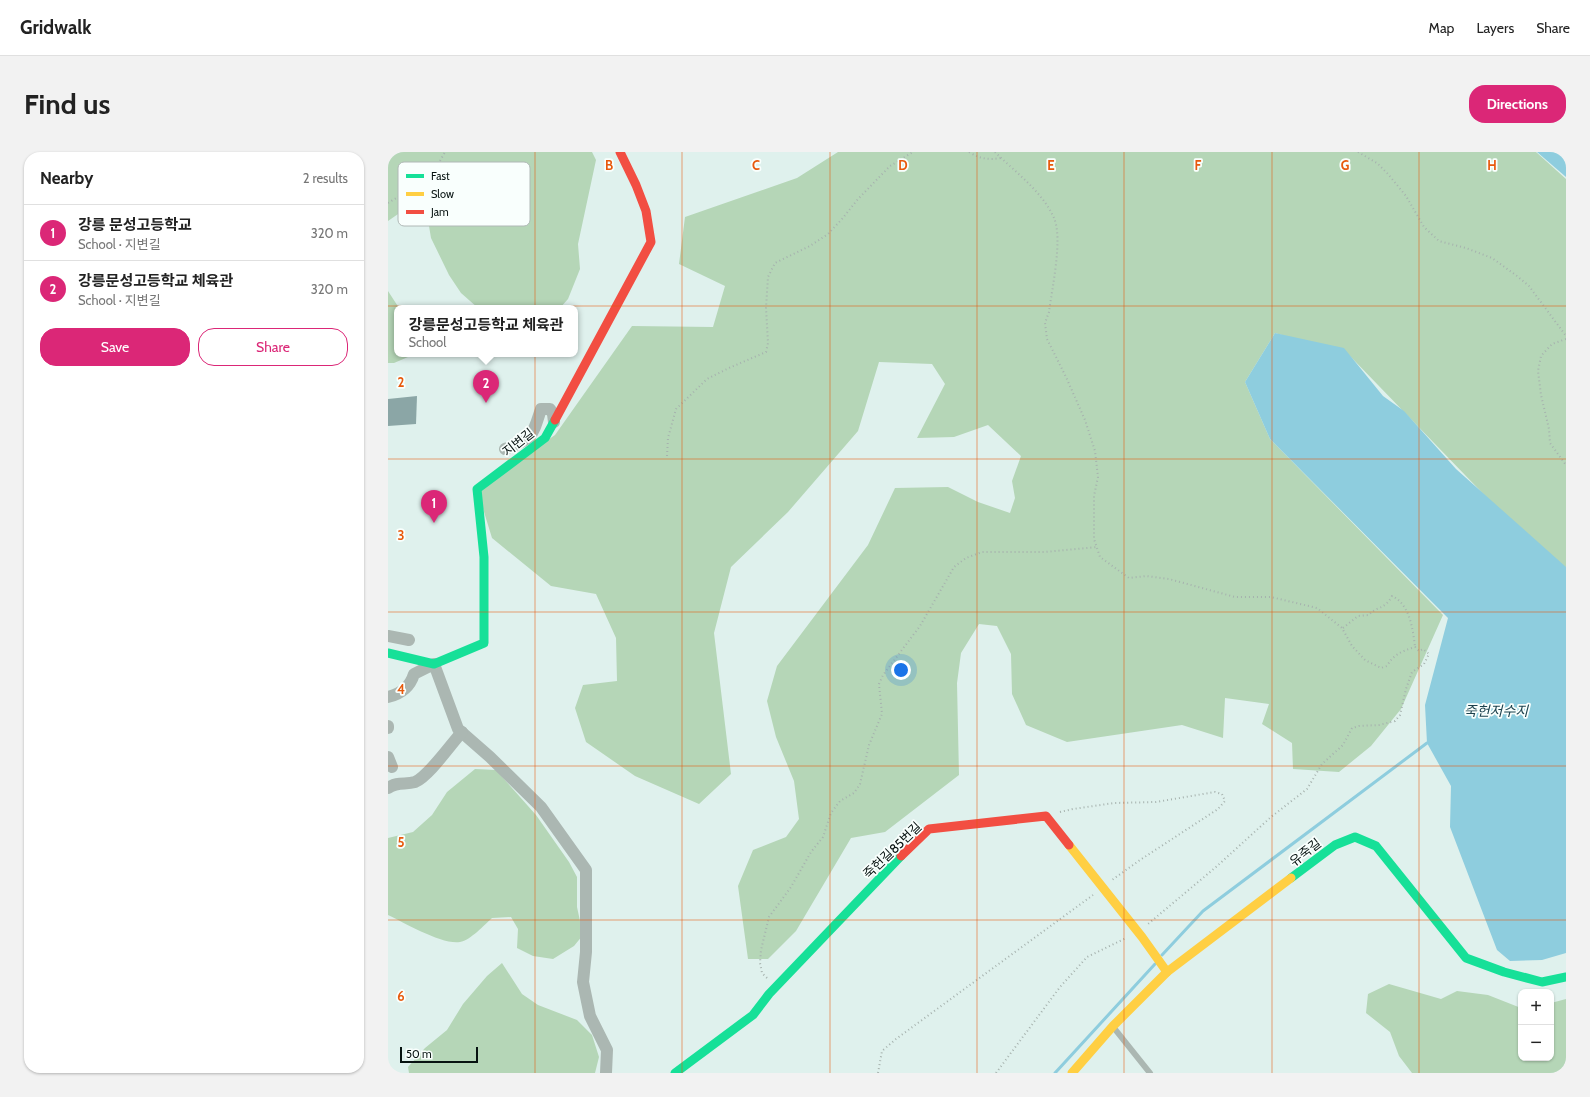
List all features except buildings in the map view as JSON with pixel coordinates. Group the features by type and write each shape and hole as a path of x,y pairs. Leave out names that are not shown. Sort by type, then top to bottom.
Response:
{"street":[{"name":"지변길","path":"434,664 484,643 484,557 477,489 545,438 651,242 646,211 636,185 620,152"},
{"path":"505,449 520,444 532,435 541,409 550,409 553,414 554,422"},
{"path":"388,636 409,640"},
{"path":"388,653 434,664"},
{"path":"388,697 403,690 411,683 414,674 434,664"},
{"path":"434,664 458,729 490,757 541,807 586,870 586,952 583,982 590,1016 606,1050 606,1073"},
{"path":"388,788 393,784 414,782 425,775 462,732"},
{"path":"1046,816 1142,937 1167,972"},
{"name":"죽헌길85번길","path":"674,1073 754,1015 769,994 929,829 1046,816"},
{"name":"유죽길","path":"1072,1073 1113,1026 1167,972 1335,845 1355,838 1376,846 1466,958 1504,972 1542,982 1566,976"}],"lane":[{"path":"1113,1026 1150,1073"}],"path":[{"path":"439,162 445,152"},
{"path":"667,456 668,438 676,409 707,380 729,368 751,360 766,352 768,343 766,308 768,277 775,263 810,246 828,234 858,199 890,166 912,152"},
{"path":"969,152 989,160 1001,158"},
{"path":"995,152 1029,184 1045,204 1054,219 1058,235 1049,312 1045,323 1047,339 1085,420 1095,451 1098,477 1094,496 1094,539 1100,557 1129,578 1146,576 1169,579 1236,597 1271,597 1317,608 1342,628 1352,646 1365,660 1381,668 1386,666 1391,658 1404,650 1415,647"},
{"path":"1358,152 1377,163 1388,174 1406,196 1424,227 1439,241 1466,248 1492,258 1517,276 1529,286 1566,336"},
{"path":"388,203 398,197"},
{"path":"1566,339 1552,344 1541,356 1538,371 1541,395 1549,429 1550,443 1566,465"},
{"path":"767,979 762,973 760,963 761,950 769,917 791,887 811,852 823,837 831,813 840,801 854,793 860,784 869,745 882,714 879,684 882,675 920,626 954,567 966,558 982,552 1045,552 1097,547"},
{"path":"1307,789 1322,764 1342,745 1352,728 1359,726 1379,725 1395,721 1400,715 1406,688 1412,672 1424,664 1429,654 1423,649 1419,651 1415,647 1407,611 1401,602 1392,596 1390,601 1380,609 1372,611 1369,615 1358,616 1342,628"},
{"path":"878,1073 882,1051 896,1039 1140,860 1218,809 1225,801 1222,794 1215,792 1156,802 1100,805 1073,809 1046,816"}],"green space":[{"path":"388,152 592,152 596,160 578,244 580,269 568,299 563,305 475,305 461,293 449,275 431,238 429,226 530,226 530,162 398,162 398,214 388,221"},
{"path":"838,152 1536,152 1566,179 1566,567 1553,566 1348,354 1275,333 1245,382 1270,439 1443,615 1401,709 1371,746 1339,772 1293,769 1292,743 1262,724 1269,704 1225,698 1223,738 1182,725 1067,742 1026,725 1012,694 1011,654 997,626 979,624 961,653 957,683 959,775 885,832 851,838 796,931 768,959 748,959 738,886 753,850 786,837 799,819 794,781 776,737 767,701 777,666 868,545 895,488 948,487 978,502 1010,513 1015,498 1012,481 1021,456 988,425 954,437 917,438 945,384 932,364 879,362 858,431 788,512 731,567 714,633 731,774 699,804 635,776 586,742 575,708 583,685 617,681 616,638 596,594 551,586 492,538 477,489 555,435 632,326 713,327 725,286 679,264 685,217 797,178"},
{"path":"388,291 397,305 394,305 394,357 408,357 394,363 388,363"},
{"path":"475,769 496,770 536,815 569,862 577,877 577,907 583,935 574,946 553,959 533,956 517,948 518,929 511,917 492,918 477,932 464,941 452,942 424,933 388,915 388,838 413,832 432,815 447,792"},
{"path":"502,963 522,994 538,1005 577,1020 592,1035 599,1057 595,1073 409,1073 408,1067 425,1048 447,1030 463,1004 487,976"},
{"path":"1389,984 1441,999 1457,991 1488,995 1518,1007 1518,1061 1554,1061 1554,1002 1566,999 1566,1073 1412,1073 1399,1056 1390,1032 1366,1013 1368,994"}],"water":[{"path":"1537,152 1566,152 1566,177"},
{"name":"죽헌저수지","path":"1275,333 1344,348 1383,396 1404,411 1456,469 1566,567 1566,953 1542,960 1510,961 1497,950 1450,827 1451,786 1427,743 1425,705 1448,618 1270,439 1245,382"}],"waterway":[{"path":"1162,955 1203,911 1427,743"},
{"path":"1055,1073 1155,964"}],"traffic: fast":[{"path":"388,653 434,664 484,643 484,557 477,489 545,438 555,420"},
{"path":"1291,878 1335,845 1355,837 1376,846 1466,958 1504,972 1542,982 1566,977"},
{"path":"675,1073 753,1015 769,994 901,856"}],"traffic: slow":[{"path":"1069,845 1142,937 1167,972"},
{"path":"1072,1073 1113,1026 1167,972 1291,878"}],"traffic: jam":[{"path":"555,420 651,242 646,211 636,185 620,152"},
{"path":"901,856 929,829 1046,816 1069,845"}],"place":[{"name":"강릉문성고등학교 체육관","path":"486,403"},
{"name":"강릉 문성고등학교","path":"434,523"}]}
